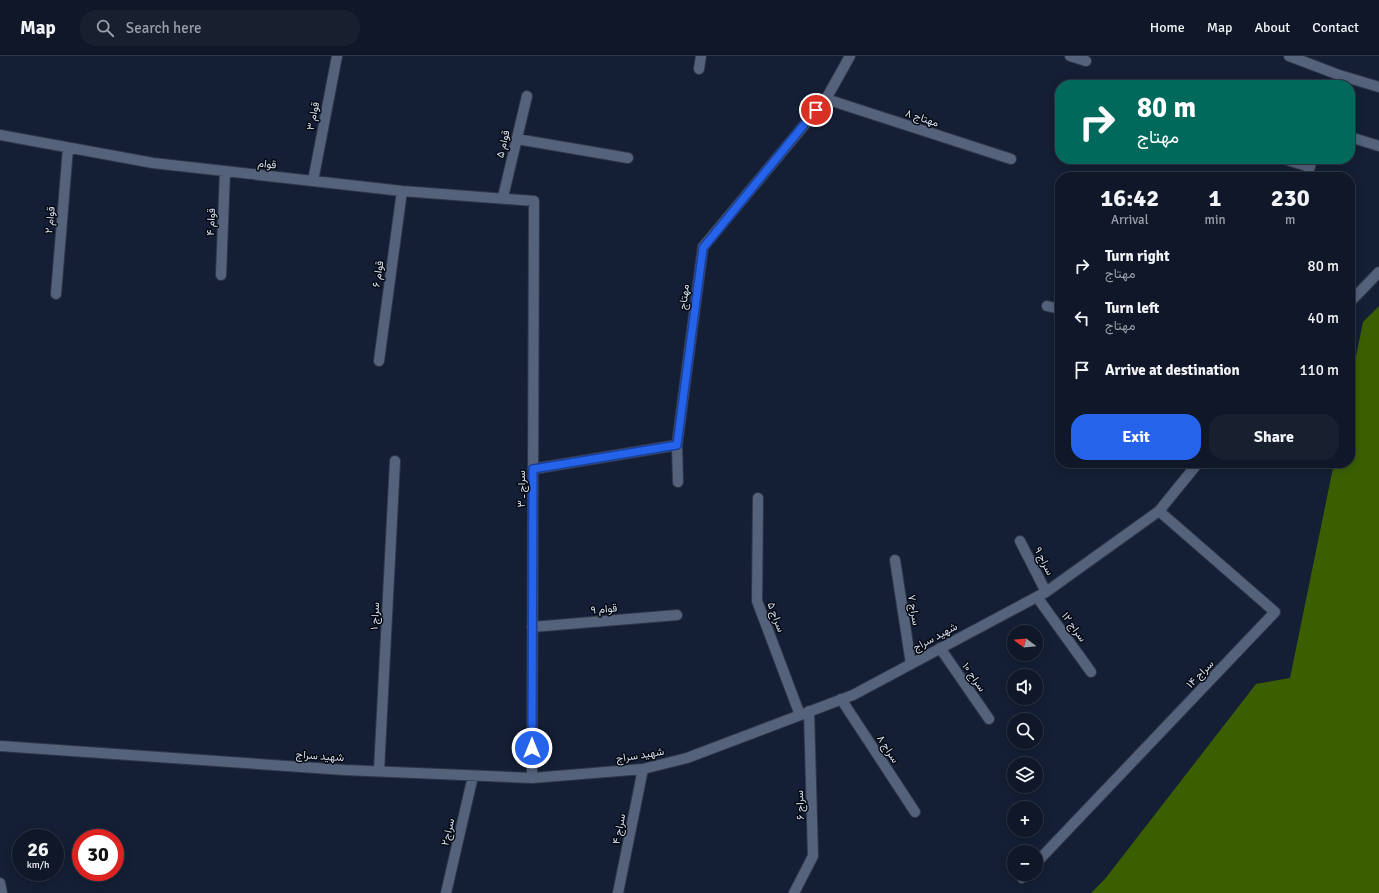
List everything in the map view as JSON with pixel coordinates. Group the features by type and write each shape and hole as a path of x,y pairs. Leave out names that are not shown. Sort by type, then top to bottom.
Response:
{"street":[{"name":"قوام ۳","path":"313,181 337,56"},
{"path":"699,69 701,56"},
{"name":"مهتاج","path":"678,482 677,445 703,248 826,99 850,56"},
{"path":"1070,56 1086,61"},
{"path":"1289,56 1337,80"},
{"path":"1355,83 1379,87"},
{"name":"قوام ۵","path":"503,198 527,96"},
{"name":"مهتاج ۸","path":"826,99 1011,159"},
{"name":"قوام","path":"0,135 153,163 402,191 534,201"},
{"path":"517,139 628,158"},
{"path":"1355,139 1379,146"},
{"name":"قوام ۲","path":"56,294 68,148"},
{"path":"1298,164 1309,168"},
{"name":"قوام ۴","path":"221,275 225,171"},
{"name":"قوام ۶","path":"379,361 402,191"},
{"name":"سراج ـ ۳","path":"532,778 534,201"},
{"path":"1355,297 1379,272"},
{"path":"1047,306 1055,308"},
{"path":"533,469 677,445"},
{"name":"سراج ۱","path":"379,771 395,461"},
{"name":"شهید سراج","path":"0,746 473,776 532,778 643,769 687,758 853,695 1041,594 1159,511 1194,468"},
{"name":"سراج ۵","path":"758,498 757,601 805,713"},
{"name":"سراج ۱۴","path":"1043,856 1275,612 1159,511"},
{"name":"سراج ۹","path":"1020,540 1041,594"},
{"name":"سراج ۷","path":"894,560 910,664"},
{"name":"سراج ۱۲","path":"1041,594 1091,672"},
{"name":"قوام ۹","path":"532,627 677,615"},
{"name":"سراج ۱۰","path":"940,648 989,719"},
{"name":"سراج ۸","path":"841,699 915,812"},
{"name":"سراج ۶","path":"794,893 813,856 805,713"},
{"name":"سراج ۴","path":"618,893 643,769"},
{"name":"سراج۲","path":"446,893 473,776"},
{"path":"0,883 2,893"}],"green space":[{"path":"1379,306 1379,893 1091,893 1105,879 1256,684 1290,678 1333,468 1355,468 1355,361 1363,322"}],"route":[{"path":"532,748 533,469 677,445 703,248 816,110"}]}
